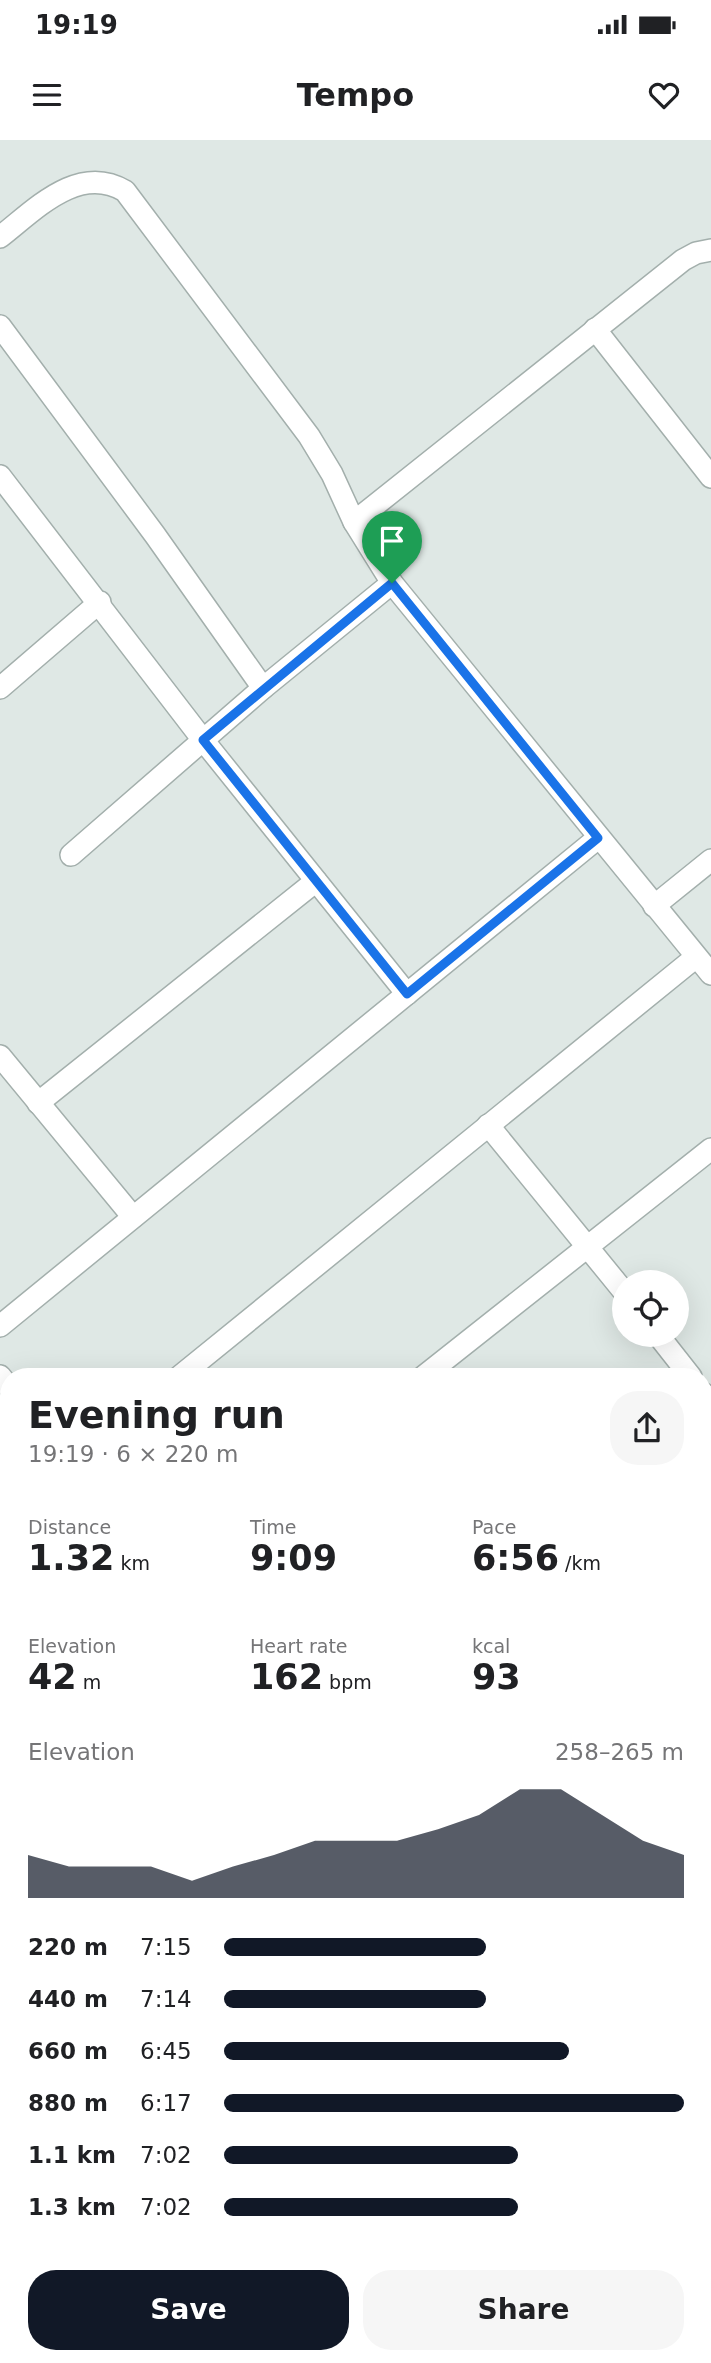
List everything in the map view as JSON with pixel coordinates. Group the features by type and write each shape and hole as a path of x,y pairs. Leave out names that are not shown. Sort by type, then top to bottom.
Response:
{"street":[{"path":"0,237 55,195 85,182 101,180 125,191 309,436 332,474 354,522 392,583 711,974"},
{"path":"354,522 683,260 696,253 711,250"},
{"path":"0,326 155,535 263,688"},
{"path":"595,329 711,477"},
{"path":"0,476 100,602 203,740 407,994"},
{"path":"71,855 263,688 392,583"},
{"path":"0,688 100,602"},
{"path":"0,1326 598,838"},
{"path":"654,906 711,860"},
{"path":"38,1103 316,881"},
{"path":"190,1368 696,957"},
{"path":"0,1056 133,1217"},
{"path":"488,1125 612,1277"},
{"path":"434,1368 711,1149"},
{"path":"667,1347 684,1368"}],"route":[{"path":"392,583 598,838 407,994 203,740 392,583"}]}
